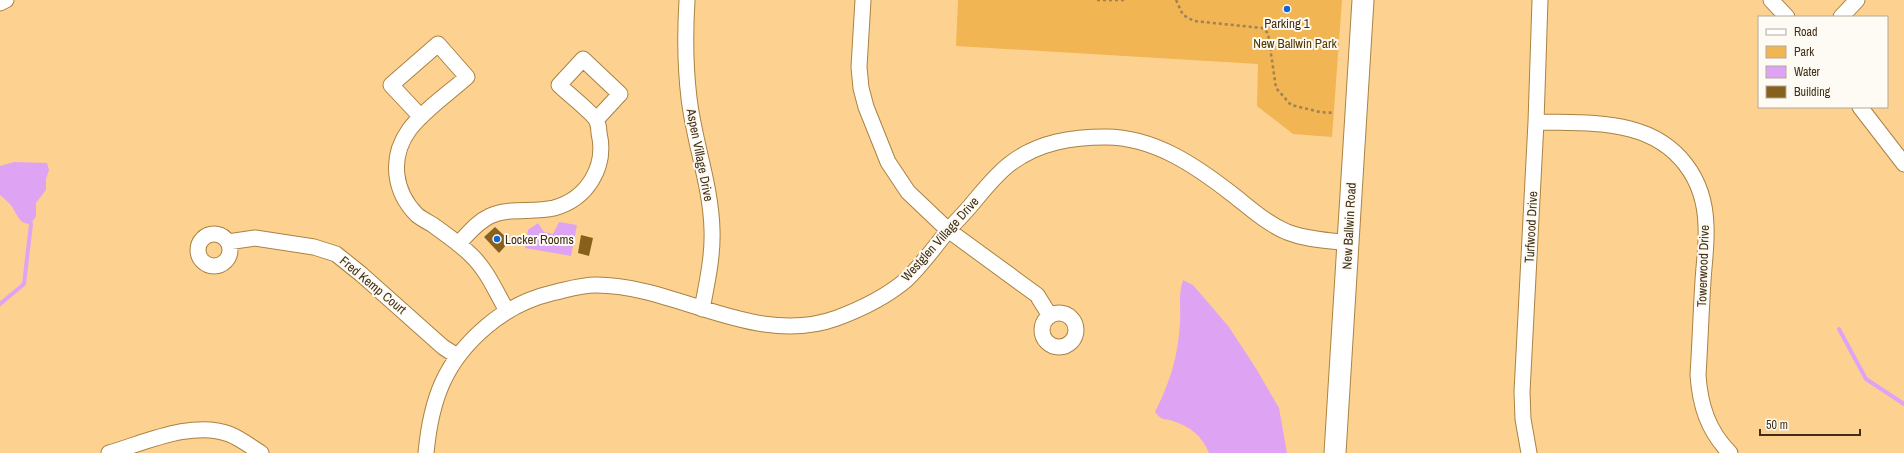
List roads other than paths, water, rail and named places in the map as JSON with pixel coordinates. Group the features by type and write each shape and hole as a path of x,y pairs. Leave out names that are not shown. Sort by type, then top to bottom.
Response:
{"main road":[{"name":"New Ballwin Road","path":"1335,453 1363,0"}],"street":[{"path":"0,3 6,0"},
{"name":"Aspen Village Drive","path":"687,0 685,46 689,98 710,208 712,230 711,255 702,309"},
{"path":"863,0 859,67 866,107 888,162 908,192 948,230 1037,295 1050,316"},
{"name":"Turfwood Drive","path":"1529,453 1523,419 1522,392 1536,122 1540,0"},
{"path":"1771,0 1786,16"},
{"path":"1842,16 1857,0"},
{"path":"421,117 391,85 438,44 467,77 421,117 408,131 398,154 396,169 398,186 406,203 418,216 458,244 479,264 507,310"},
{"path":"1861,108 1904,164"},
{"path":"458,244 480,222 490,216 503,212 554,208 582,194 595,176 600,161 601,141 596,120"},
{"name":"Towerwood Drive","path":"1536,122 1611,125 1631,129 1647,134 1666,145 1679,155 1691,170 1699,189 1706,226 1698,375 1699,395 1710,427 1717,439 1730,453"},
{"name":"Westglen Village Drive","path":"426,453 433,408 448,370 457,356 474,337 507,310 534,297 576,287 597,285 638,290 702,309 771,325 814,324 834,319 858,310 903,282 919,267 948,230 997,175 1011,162 1048,143 1066,139 1110,137 1150,145 1174,155 1218,184 1250,210 1288,232 1308,238 1348,243"},
{"name":"Fred Kemp Court","path":"228,242 255,238 314,247 336,254 361,274 443,347 457,356"},
{"path":"109,453 183,431 207,429 229,434 260,453"}],"water":[{"path":"14,162 47,163 49,170 46,179 46,190 36,203 36,216 31,224 21,221 11,205 0,195 0,166"},
{"path":"559,222 577,225 571,256 525,248 528,230 538,223 544,232 553,234"},
{"path":"1183,280 1193,285 1229,327 1257,370 1279,408 1287,453 1209,453 1203,442 1190,429 1179,423 1161,418 1155,412 1169,380 1175,358 1179,335 1180,296"}],"waterway":[{"path":"0,304 24,284 31,224"},
{"path":"1839,329 1866,379 1904,404"}],"place":[{"name":"Parking 1","path":"1287,9"},
{"name":"Locker Rooms","path":"497,239"}],"park label":[{"name":"New Ballwin Park","path":"1295,43"}]}
